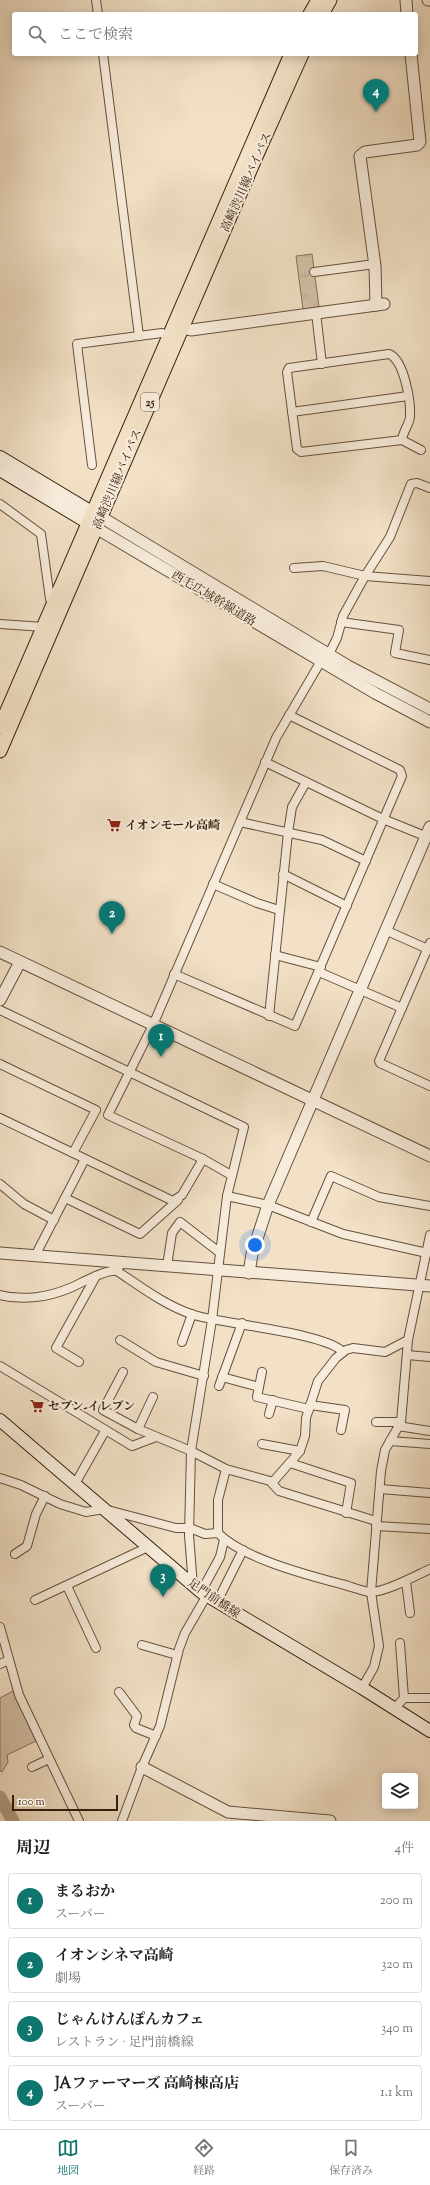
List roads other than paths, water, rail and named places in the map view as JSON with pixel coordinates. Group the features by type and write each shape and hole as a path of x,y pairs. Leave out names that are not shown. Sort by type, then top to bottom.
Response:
{"main road":[{"path":"311,12 318,0"},
{"path":"323,12 330,0"},
{"name":"高崎渋川線バイパス","path":"0,751 169,335 290,56"},
{"name":"高崎渋川線バイパス","path":"0,727 55,602 182,328 301,56"},
{"name":"西毛広域幹線道路","path":"0,457 94,520"},
{"name":"西毛広域幹線道路","path":"0,470 94,520"},
{"name":"足門前橋線","path":"0,1420 200,1591 395,1708 430,1731"}],"street":[{"path":"96,0 98,12"},
{"path":"406,0 407,12"},
{"path":"103,56 139,336"},
{"path":"182,328 191,330 380,304 360,156 364,152 417,145 420,142 411,56"},
{"path":"314,272 375,264"},
{"path":"316,313 322,364"},
{"path":"92,465 77,344 162,333 169,335"},
{"path":"402,440 410,416 408,396 401,368 398,360 393,356 389,354 289,368 286,372 297,449 301,452 402,440 421,450"},
{"path":"292,412 408,396"},
{"path":"231,1175 203,1159 108,1115 153,1025 265,762 289,715 337,638 341,622 365,576 390,537 411,484 417,483 430,488"},
{"path":"0,504 41,534 50,599 55,602"},
{"name":"西毛広域幹線道路","path":"94,520 325,657 430,722"},
{"path":"294,568 322,566 365,576 430,581"},
{"path":"341,622 399,630 395,653 430,660"},
{"path":"0,624 44,627"},
{"name":"西毛広域幹線道路","path":"325,657 430,708"},
{"path":"174,974 295,1026 402,776 400,770 289,715"},
{"path":"249,1273 252,1254 268,1205 385,930 429,834 383,819 265,762"},
{"path":"269,1016 288,833 292,808 306,782"},
{"path":"240,822 322,840 366,861"},
{"path":"283,874 347,906"},
{"path":"213,884 257,903 279,910"},
{"path":"385,930 429,948 379,1061 380,1063 430,1086"},
{"path":"0,952 430,1156"},
{"path":"275,955 320,969 360,990 402,1008"},
{"path":"0,1000 20,962"},
{"path":"0,1010 130,1071 244,1127 227,1196 219,1252 212,1320 191,1451 190,1528 200,1591"},
{"path":"0,1064 96,1110 73,1153"},
{"path":"0,1118 169,1200 178,1200"},
{"path":"35,1256 85,1159"},
{"path":"65,1198 140,1234 178,1200 203,1159"},
{"path":"311,1222 331,1176 379,1197 430,1206"},
{"path":"0,1184 24,1204 54,1220"},
{"path":"227,1196 268,1205 343,1234 427,1253"},
{"path":"167,1266 172,1233 180,1222 219,1252"},
{"path":"362,1688 374,1667 379,1646 371,1592 376,1524 384,1457 400,1424 408,1340 418,1285 427,1253 430,1235"},
{"path":"0,1253 119,1267 167,1266 430,1286"},
{"path":"0,1295 22,1298 52,1294 119,1267"},
{"path":"119,1267 158,1297 192,1314 212,1320 242,1323 308,1338 339,1347 343,1352"},
{"path":"79,1362 56,1348 96,1276"},
{"path":"182,1342 192,1314"},
{"path":"219,1386 242,1323"},
{"path":"120,1340 156,1362 204,1376"},
{"path":"272,1483 300,1451 310,1407 318,1381 343,1352 353,1348 384,1352 408,1340"},
{"path":"407,1355 430,1357"},
{"path":"0,1366 132,1446 156,1437"},
{"path":"123,1372 103,1410 138,1429 191,1451 226,1469 272,1483 279,1491 376,1524 430,1529"},
{"path":"262,1372 257,1397 310,1407 345,1410 341,1430"},
{"path":"222,1377 259,1387"},
{"path":"138,1429 153,1397"},
{"path":"269,1414 272,1400"},
{"path":"376,1422 400,1424 430,1430"},
{"path":"75,1484 105,1431"},
{"path":"390,1442 430,1444"},
{"path":"262,1444 300,1451"},
{"path":"290,1463 351,1482 346,1513"},
{"path":"226,1469 218,1500 218,1533 224,1540 243,1550 297,1572 371,1592 406,1581 430,1569"},
{"path":"0,1478 21,1485 60,1504 86,1512 104,1509 176,1528 190,1528 205,1534 218,1533"},
{"path":"380,1489 430,1493"},
{"path":"15,1554 27,1546 36,1514 45,1496"},
{"path":"122,1821 142,1767 156,1736 177,1655 200,1591 220,1556 224,1540"},
{"path":"35,1600 148,1547"},
{"path":"217,1602 243,1550"},
{"path":"406,1581 410,1614"},
{"path":"66,1586 96,1648"},
{"path":"0,1627 19,1694 79,1821"},
{"path":"395,1708 404,1698 400,1643"},
{"path":"142,1646 177,1655"},
{"path":"0,1664 9,1660"},
{"path":"119,1692 137,1716 134,1724 136,1728 156,1736"},
{"path":"404,1698 430,1698"},
{"path":"32,1767 49,1758"},
{"path":"142,1767 228,1812 272,1818 330,1821"}],"waterway":[{"path":"0,1797 13,1821"}],"place":[{"name":"JAファーマーズ 高崎棟高店","path":"376,112"},
{"name":"イオンモール高崎","path":"114,825"},
{"name":"イオンシネマ高崎","path":"112,934"},
{"name":"まるおか","path":"161,1057"},
{"name":"セブン-イレブン","path":"37,1406"},
{"name":"じゃんけんぽんカフェ","path":"163,1597"}]}
